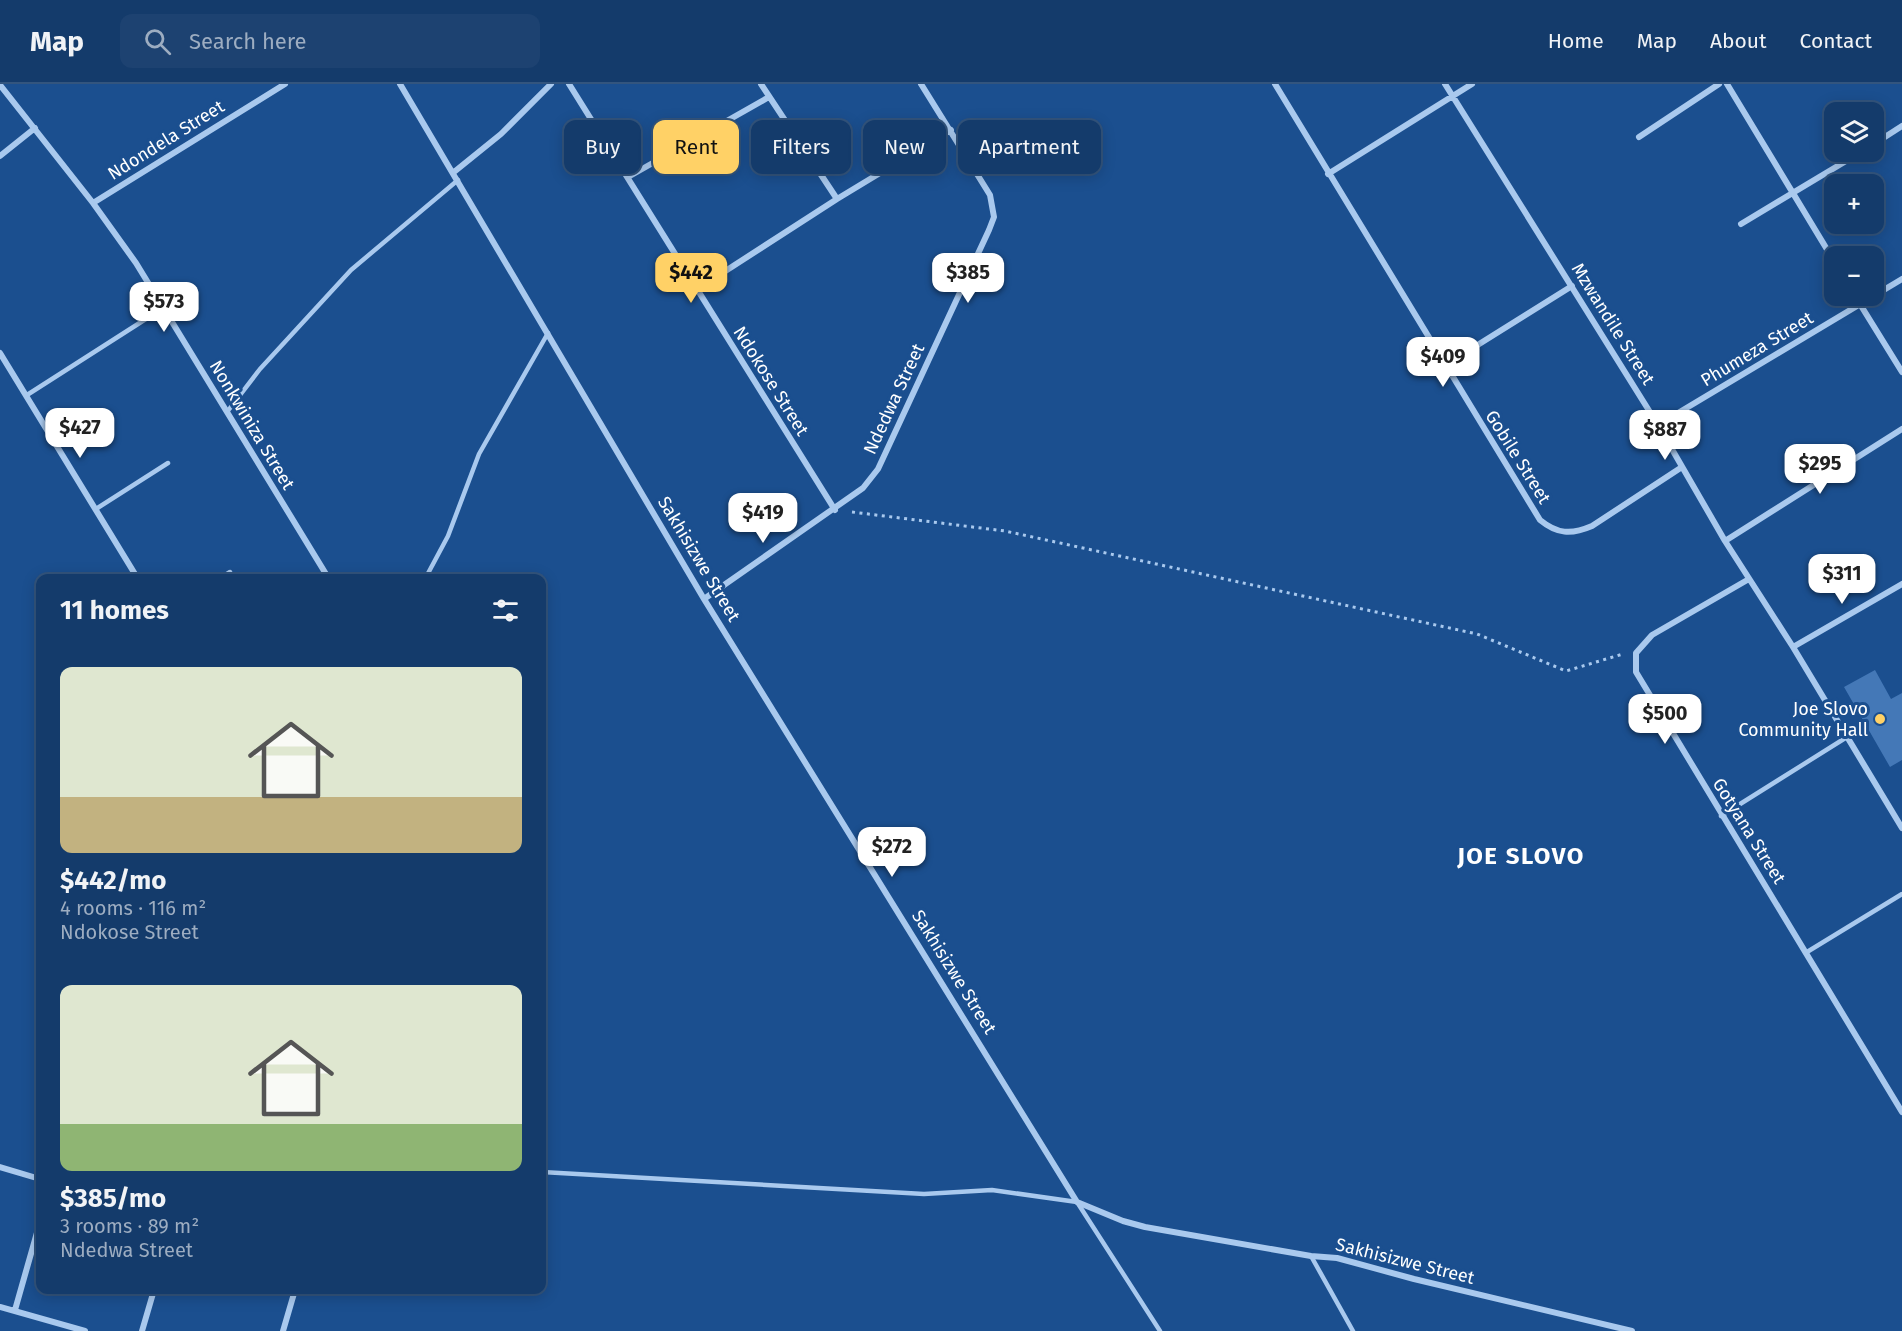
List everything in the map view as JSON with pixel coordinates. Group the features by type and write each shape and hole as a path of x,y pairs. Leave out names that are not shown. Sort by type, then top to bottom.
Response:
{"street":[{"name":"Ndondela Street","path":"93,203 285,84"},
{"name":"Sakhisizwe Street","path":"400,84 704,599 1077,1202 1134,1224 1311,1256 1337,1258 1414,1279 1632,1331"},
{"path":"454,172 501,134 551,84"},
{"name":"Ndokose Street","path":"569,84 835,510"},
{"path":"761,84 837,200"},
{"name":"Ndedwa Street","path":"704,599 859,493 878,469 994,217 990,195 921,84"},
{"name":"Gobile Street","path":"1275,84 1444,366 1540,520 1552,530 1567,533 1592,526 1682,467"},
{"name":"Mzwandile Street","path":"1445,84 1658,425 1725,541 1793,647 1902,828"},
{"path":"1328,174 1472,84"},
{"path":"1639,137 1719,84"},
{"path":"1727,84 1825,246"},
{"name":"Nonkwiniza Street","path":"0,85 93,203 136,263 326,574"},
{"path":"628,177 769,97"},
{"path":"1884,138 1902,126"},
{"path":"0,156 35,128"},
{"path":"696,290 951,130"},
{"path":"1741,224 1844,162"},
{"name":"Phumeza Street","path":"1884,290 1902,279"},
{"path":"1444,366 1572,286"},
{"name":"Phumeza Street","path":"1658,425 1857,306"},
{"path":"1861,306 1902,372"},
{"path":"0,353 135,574"},
{"path":"1725,541 1902,429"},
{"path":"1636,653 1652,635 1749,579"},
{"path":"1793,647 1902,584"},
{"name":"Gotyana Street","path":"1636,653 1636,672 1902,1112"},
{"path":"0,1167 36,1178"},
{"path":"15,1310 36,1236"},
{"path":"142,1331 153,1294"},
{"path":"283,1331 294,1294"},
{"path":"0,1306 85,1331"}],"lane":[{"path":"227,412 254,376 351,270 458,180"},
{"path":"27,394 163,308"},
{"path":"428,574 448,536 479,454 548,333"},
{"path":"96,509 168,463"},
{"path":"1721,816 1847,737"},
{"path":"1807,952 1902,894"},
{"path":"546,1172 924,1194 992,1190 1077,1202 1160,1331"},
{"path":"1311,1256 1353,1331"}],"path":[{"path":"835,510 1005,531 1442,627 1501,642 1566,671 1615,656 1636,653"}],"building":[{"path":"1875,670 1891,699 1902,693 1902,760 1890,767 1844,687"}],"place":[{"name":"Joe Slovo Community Hall","path":"1880,719"}],"district":[{"name":"JOE SLOVO","path":"1521,856"}]}
